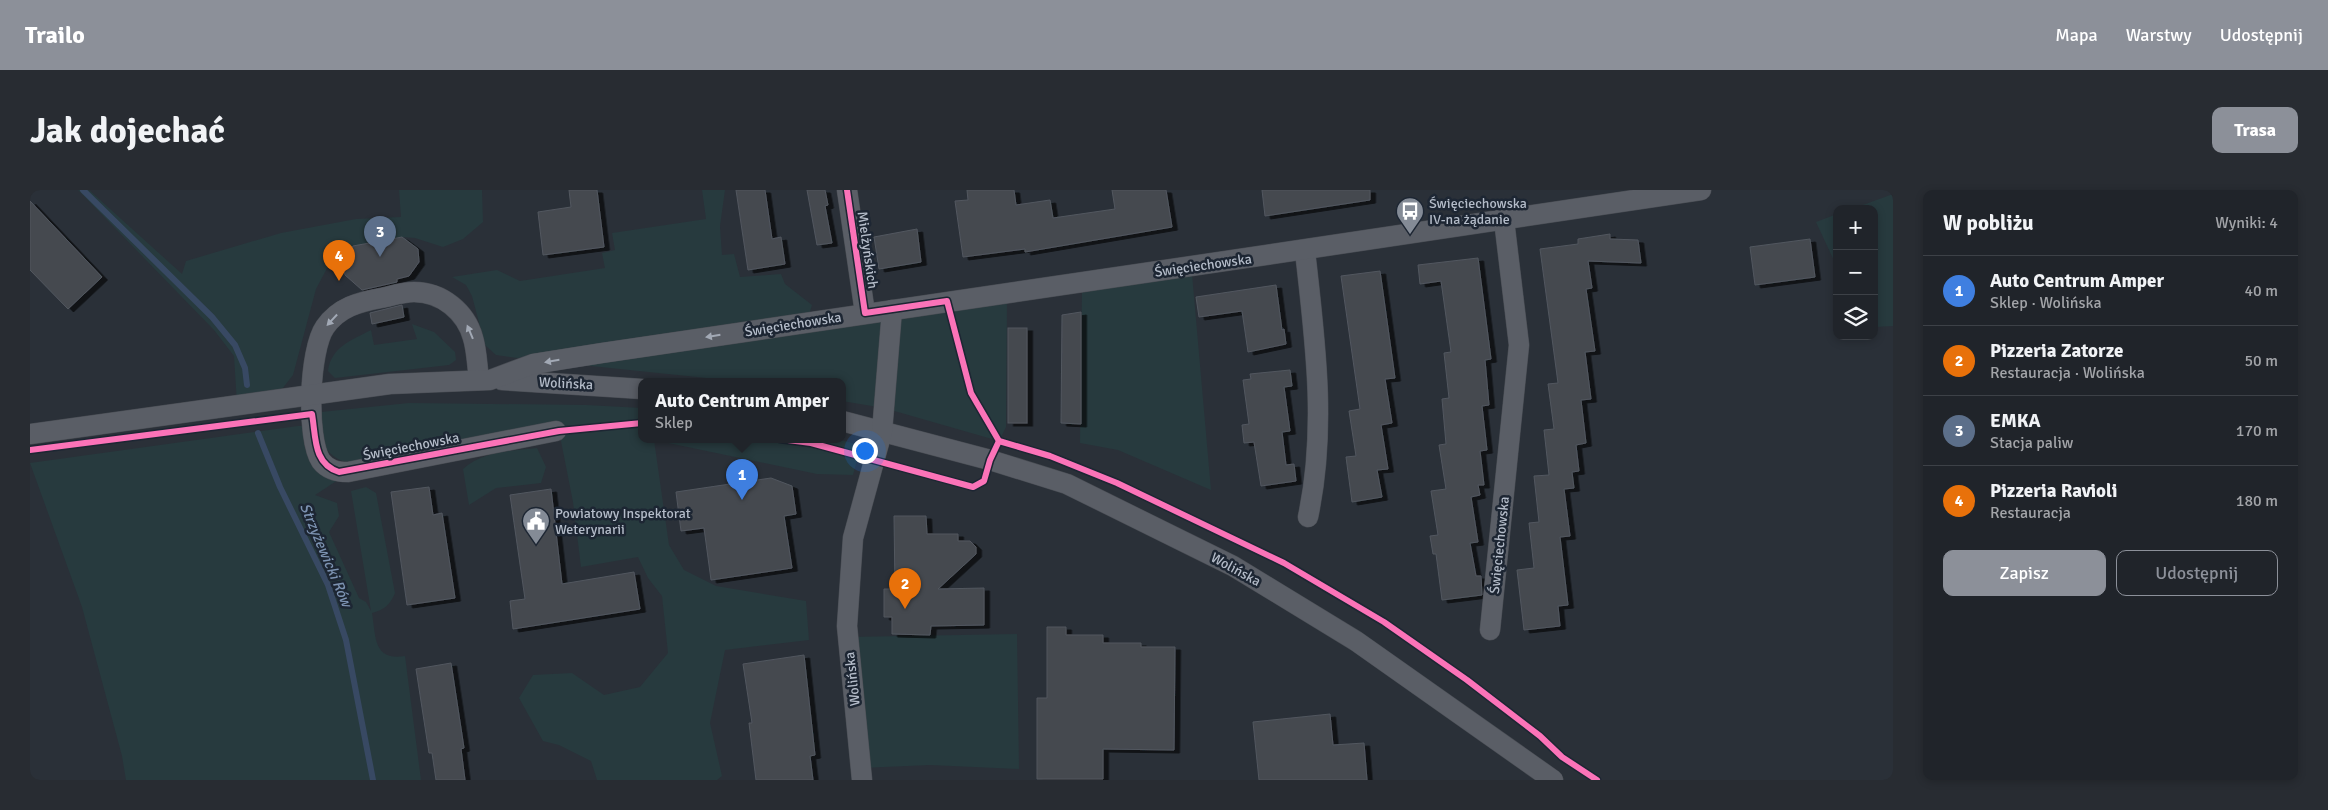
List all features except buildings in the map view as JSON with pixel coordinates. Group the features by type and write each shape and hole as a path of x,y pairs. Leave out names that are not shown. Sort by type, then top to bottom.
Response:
{"street":[{"name":"Mielżyńskich","path":"847,190 865,314"},
{"name":"Święciechowska","path":"30,434 390,384 484,380 533,364 1014,290 1305,251 1701,190"},
{"name":"Święciechowska","path":"1490,630 1520,345 1504,220"},
{"path":"1305,251 1319,372 1313,492 1308,517"},
{"path":"310,395 316,346 324,328 338,313 356,303 414,292 434,296 446,302 464,319 474,338 484,380"},
{"path":"882,432 892,310"},
{"name":"Wolińska","path":"484,380 638,389"},
{"name":"Święciechowska","path":"310,395 320,459 332,470 339,472 556,431"},
{"name":"Wolińska","path":"846,422 990,460 1067,484 1233,566 1356,641 1553,780"},
{"name":"Wolińska","path":"862,780 846,626 853,538 882,432"}],"green space":[{"path":"78,190 89,190 182,274 186,261 281,233 356,219 401,217 399,190 482,190 483,222 463,239 443,247 415,238 402,237 353,246 333,257 316,289 293,375 282,389 237,404 234,356 214,330"},
{"path":"702,190 725,190 720,226 722,255 734,254 740,277 781,274 785,284 812,305 809,315 518,358 496,355 485,345 472,296 466,285 452,277 497,270 520,281 605,268 602,253 615,250 612,233 706,219"},
{"path":"1893,194 1893,326 1878,327 1878,205 1863,205"},
{"path":"1833,216 1833,258 1816,222"},
{"path":"1192,274 1211,490 1118,450 1080,443 1082,290"},
{"path":"1007,301 1006,427 999,441 884,408 846,402 846,378 706,378 572,364"},
{"path":"412,324 434,332 455,352 456,360 449,365 335,378 328,371 333,356 338,350 371,330 374,345 417,339"},
{"path":"409,403 586,405 638,408 638,443 654,443 669,545 684,570 716,586 806,601 809,640 725,650 710,723 722,776 717,780 597,780 591,761 559,745 543,741 519,698 533,675 572,673 604,695 640,687 668,653 662,596 648,578 638,557 581,567 573,502 559,431 345,462 331,454 324,443 321,412"},
{"path":"302,426 338,480 315,495 337,503 339,516 329,532 359,598 366,602 371,611 351,491 366,487 376,493 395,593 386,606 372,613 374,631 382,651 387,655 395,657 405,656 421,780 126,780 122,756 82,607 30,463"},
{"path":"846,441 855,444 860,450 853,475 817,474 668,443 846,443"},
{"path":"537,448 546,467 541,483 496,488 469,505 463,469 489,455"},
{"path":"1017,634 1019,769 930,765 861,768 848,637"}],"waterway":[{"name":"Strzyżewicki Rów","path":"83,190 212,317 235,345 245,368 247,385"},
{"name":"Strzyżewicki Rów","path":"258,433 280,487 328,585 346,640 373,780"}],"cycle path":[{"path":"847,190 865,313 947,301 971,393 999,441 1050,456 1117,483 1284,563 1384,622 1467,680 1540,736 1562,757 1597,780"},
{"path":"30,450 312,414 315,440 320,456 324,463 339,472 559,431 638,423"},
{"path":"811,443 973,487 984,481 990,460 999,441"}],"place":[{"name":"Święciechowska IV-na żądanie","path":"1410,235"},
{"name":"EMKA","path":"380,257"},
{"name":"Pizzeria Ravioli","path":"339,281"},
{"name":"Auto Centrum Amper","path":"742,500"},
{"name":"Powiatowy Inspektorat Weterynarii","path":"536,545"},
{"name":"Pizzeria Zatorze","path":"905,609"}]}
